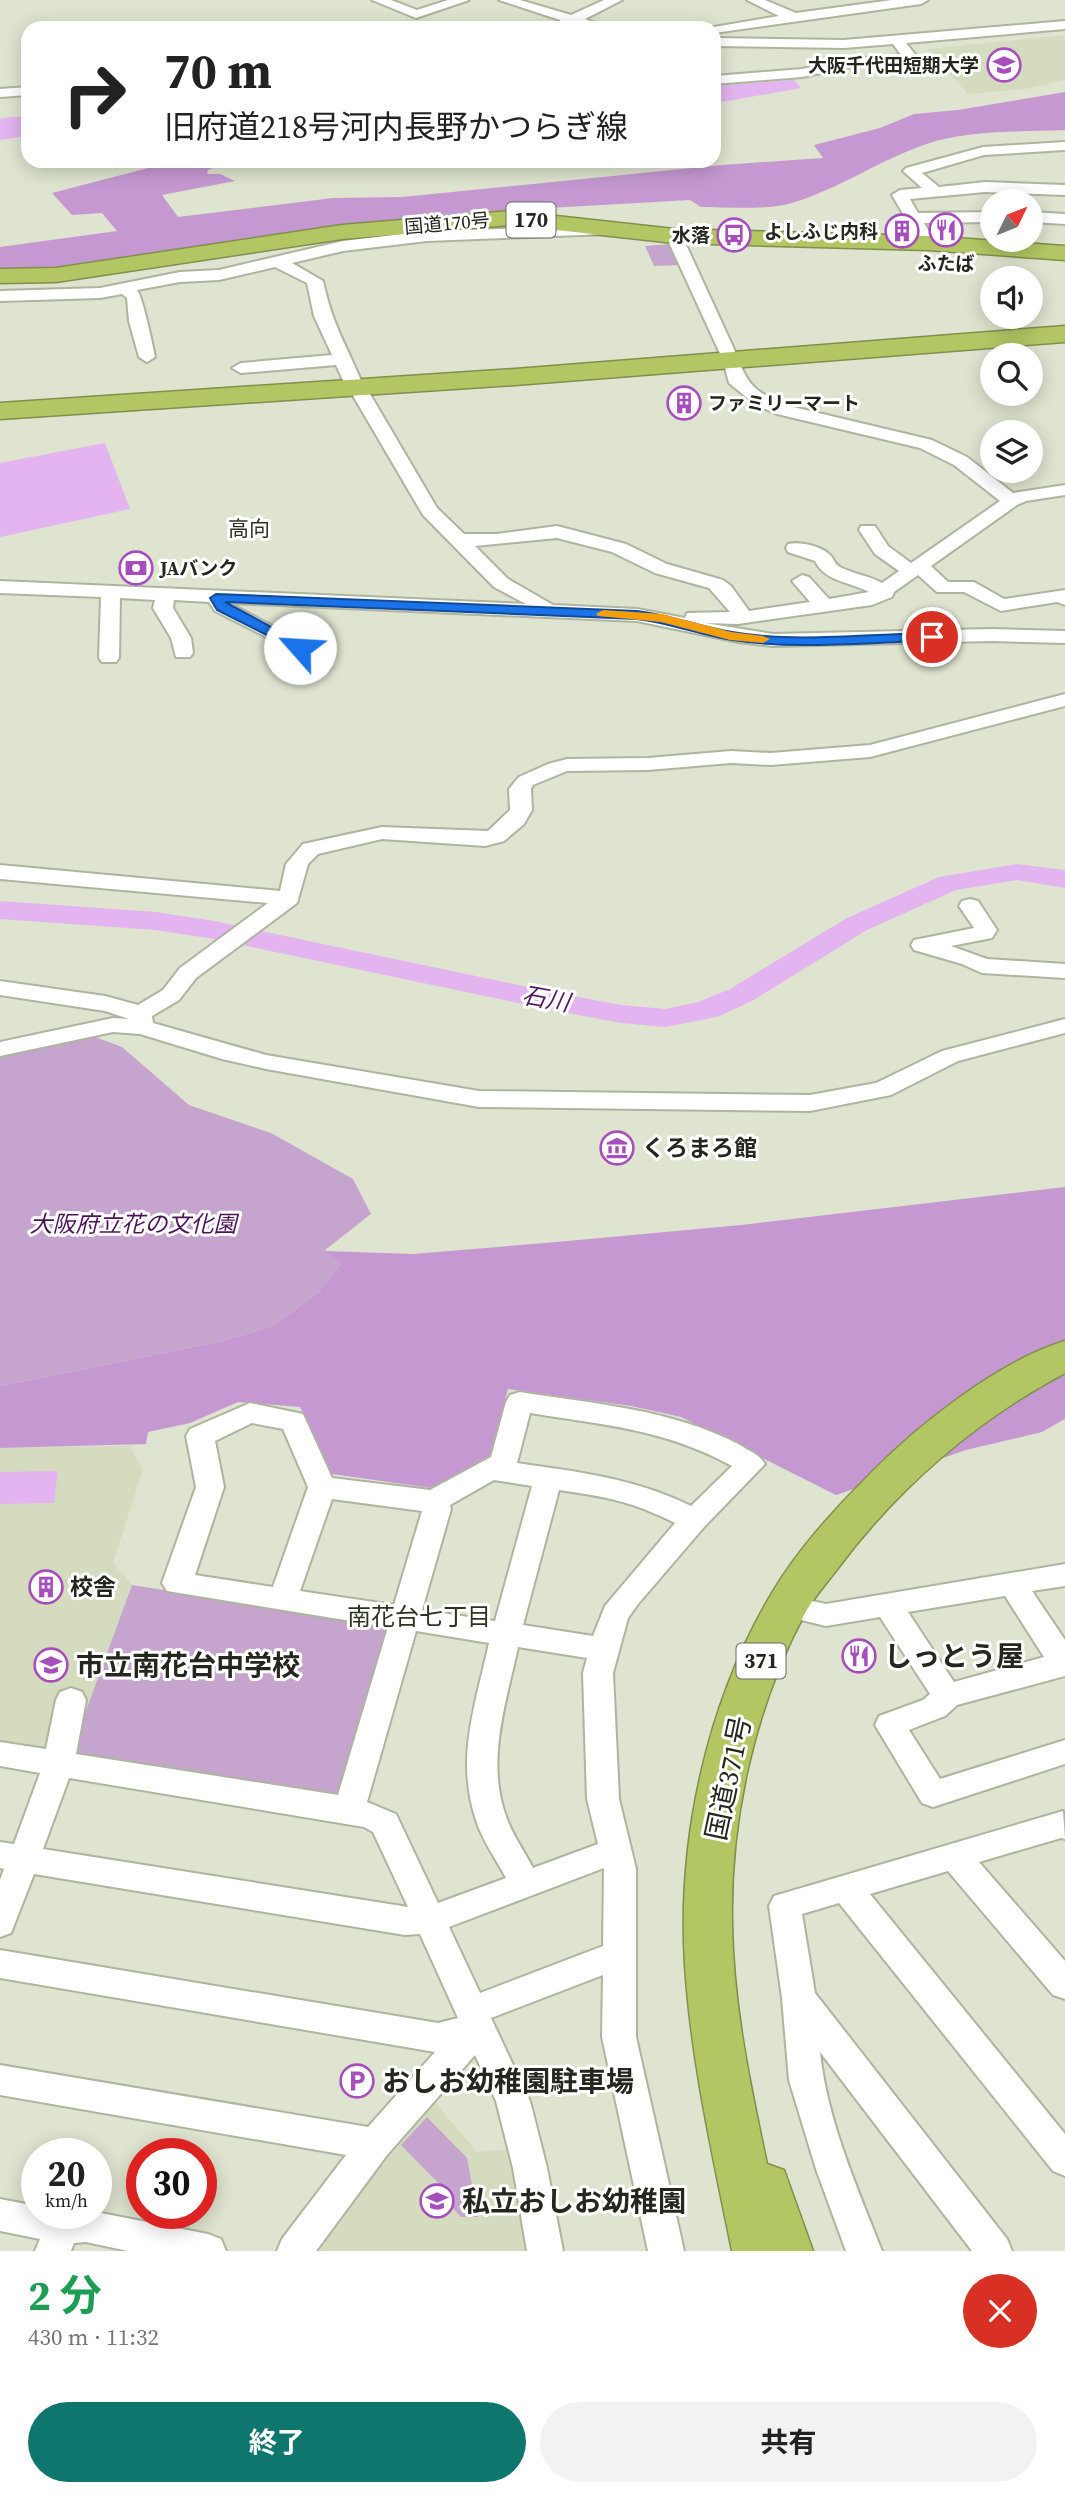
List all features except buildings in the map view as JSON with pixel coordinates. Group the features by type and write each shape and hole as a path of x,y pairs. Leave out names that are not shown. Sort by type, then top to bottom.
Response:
{"highway":[{"name":"国道170号","path":"0,276 56,275 342,232 491,219 522,219 674,236 928,243 1065,253"},
{"path":"0,418 731,364 1065,334"},
{"path":"1043,353 1065,352"},
{"path":"731,364 980,355"},
{"path":"0,411 358,391"},
{"name":"国道371号","path":"759,2251 727,2092 709,1964 714,1819 748,1689 786,1606 839,1533 906,1462 979,1404 1065,1355"},
{"name":"371","path":"709,1964 704,2049 712,2132 734,2251"},
{"name":"371","path":"727,2092 777,2218 786,2251"}],"street":[{"path":"379,0 415,14 462,0"},
{"path":"506,0 570,21 615,0"},
{"path":"754,0 794,18"},
{"path":"721,28 921,0"},
{"path":"721,42 805,45 1065,25"},
{"path":"721,79 802,73 851,63 911,58 897,40"},
{"path":"0,93 21,92"},
{"path":"928,243 900,195 985,187 1065,146"},
{"path":"936,192 911,171 983,151 1065,190"},
{"path":"914,218 980,216"},
{"path":"1043,218 1065,219"},
{"path":"0,296 77,296 180,278 219,275 343,246 427,236 609,230"},
{"path":"674,236 738,383 750,394 783,410 926,444 947,452 965,461 1011,501"},
{"path":"276,261 315,281 322,316 358,391 429,511 507,587 557,612"},
{"path":"125,288 135,297 134,318 144,340 147,357"},
{"path":"241,368 302,361 344,360"},
{"path":"0,587 662,618 744,617 872,599 885,593 1011,501 1022,496 1065,490"},
{"path":"868,530 874,543 887,556 904,568 918,568 944,588 967,586 1001,605 1064,597"},
{"path":"459,540 496,540 557,533 619,548 668,570 716,584 724,590 744,617"},
{"path":"800,548 823,558 828,568 838,574 858,578 885,593"},
{"path":"656,589 660,576 668,570"},
{"path":"802,581 824,606"},
{"path":"109,658 111,593"},
{"path":"166,595 163,608 181,638 183,653"},
{"path":"216,598 222,607 300,648"},
{"path":"662,618 730,636 772,640 1012,633 1065,636"},
{"path":"0,1049 141,1020 171,995 188,973 285,901 294,885 296,863 301,855 311,849 382,833 485,839 496,836 516,819 521,810 520,789 526,781 555,768 731,757 771,759 870,751 1065,700"},
{"path":"0,872 285,901"},
{"path":"970,906 986,930 984,933 922,945 970,959 982,966 1065,971"},
{"path":"0,988 23,994 92,1000 230,1054 479,1099 810,1103 882,1090 950,1056 1065,1026"},
{"path":"322,1487 423,1501 435,1500 503,1463 520,1402 655,1423 716,1445 751,1464 694,1520 628,1596 615,1614 598,1673 603,1800 620,1869 619,2037 666,2251"},
{"path":"283,1599 322,1487 293,1421 250,1413 200,1436 210,1487 177,1583 603,1649"},
{"path":"494,1470 636,1492 694,1520"},
{"path":"525,1883 492,1822 485,1797 481,1745 506,1635 548,1480"},
{"path":"349,1810 437,1509 435,1500"},
{"path":"786,1606 826,1615 1065,1575"},
{"path":"1012,1584 1065,1663 947,1696 934,1708 890,1725 933,1794 1065,1752"},
{"path":"886,1603 947,1696"},
{"path":"0,1923 12,1857 58,1764 71,1700"},
{"path":"0,1754 349,1810 372,1816 384,1823 513,2101 530,2168 545,2251"},
{"path":"864,2251 833,2169 806,2080 799,1998 785,1906 1063,1824 1065,1826"},
{"path":"12,1857 405,1921 430,1920 617,1850"},
{"path":"955,1857 1065,1985"},
{"path":"846,1888 1065,2160"},
{"path":"0,1964 438,2038 474,2019 618,1955"},
{"path":"799,1998 994,2251"},
{"path":"295,2251 474,2019"},
{"path":"0,2080 375,2144"},
{"path":"0,2215 58,2239 86,2226 202,2250"}],"shaded area":[{"name":"大阪千代田短期大学","path":"1065,35 1065,80 1025,89 968,94 928,49"},
{"path":"794,80 801,88 722,102 721,85"},
{"path":"1065,92 1065,130 951,137 898,155 807,198 778,206 701,207 690,200 459,213 434,222 49,272 0,273 0,247 117,231 102,213 72,215 52,193 148,168 213,168 208,170 207,174 220,174 235,181 162,195 178,217 333,198 402,197 692,168 721,168 722,165 823,158 814,145 880,128 914,114 958,110"},
{"path":"21,117 21,137 0,140 0,119"},
{"path":"105,443 130,509 0,537 0,463"},
{"path":"1065,1187 1065,1419 1042,1432 966,1450 836,1495 681,1417 631,1406 508,1389 489,1458 431,1488 332,1474 300,1407 238,1402 190,1423 148,1432 146,1444 0,1448 0,1386 223,1341 273,1326 319,1292 341,1264 325,1251 413,1254 557,1242 741,1225"},
{"name":"市立南花台中学校","path":"129,1446 143,1469 113,1563 132,1585 69,1757 0,1746 0,1448"},
{"path":"58,1471 54,1503 0,1504 0,1472"},
{"name":"私立おしお幼稚園","path":"434,2101 477,2152 511,2149 533,2251 312,2251"}],"green space":[{"path":"670,244 680,265 654,266 645,246"},
{"name":"大阪府立花の文化園","path":"90,1035 122,1047 189,1105 271,1133 353,1179 371,1214 325,1250 341,1264 319,1292 273,1326 223,1341 0,1386 0,1054"},
{"path":"132,1585 387,1625 343,1791 330,1798 69,1757"},
{"path":"427,2117 467,2158 478,2217 461,2217 449,2204 453,2198 401,2145"}],"waterway":[{"name":"石川","path":"0,910 156,921 214,930 552,1001 621,1014 665,1018 706,1010 741,995 857,924 949,883 1017,872 1065,879"}],"slow traffic":[{"path":"603,614 662,618 730,636 763,639"}],"place":[{"name":"大阪千代田短期大学","path":"1004,65"},
{"name":"ふたば","path":"946,230"},
{"name":"よしふじ内科","path":"902,231"},
{"name":"水落","path":"734,235"},
{"name":"ファミリーマート","path":"684,403"},
{"name":"JAバンク","path":"136,568"},
{"name":"くろまろ館","path":"617,1148"},
{"name":"校舎","path":"46,1587"},
{"name":"しっとう屋","path":"859,1656"},
{"name":"市立南花台中学校","path":"51,1665"},
{"name":"おしお幼稚園駐車場","path":"357,2081"},
{"name":"私立おしお幼稚園","path":"437,2201"}],"district":[{"name":"高向","path":"249,529"},
{"name":"南花台七丁目","path":"419,1617"}],"route":[{"path":"300,648 222,607 216,598 637,615 662,618 730,636 772,640 932,637"}]}
